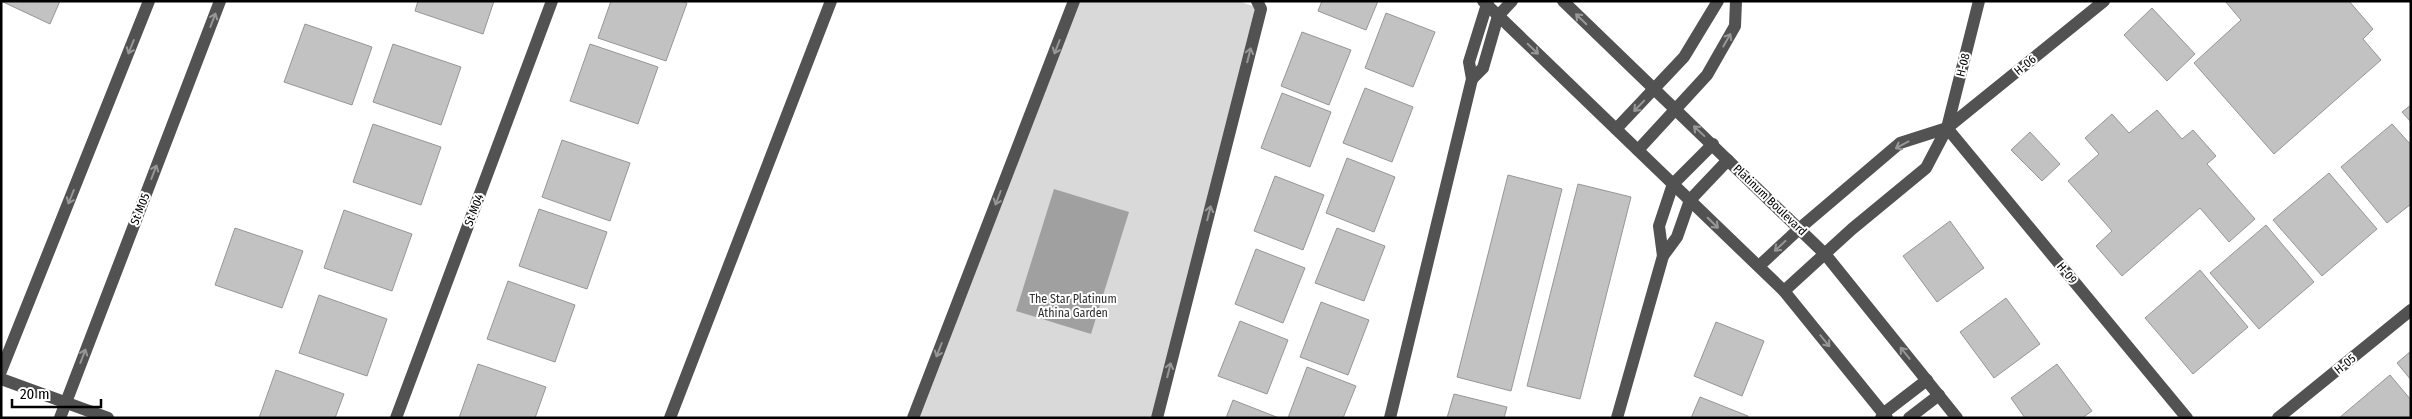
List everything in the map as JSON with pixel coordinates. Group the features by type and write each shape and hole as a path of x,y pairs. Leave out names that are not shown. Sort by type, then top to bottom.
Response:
{"street":[{"path":"1,370 149,1"},
{"name":"St M05","path":"60,418 220,1"},
{"name":"St M04","path":"396,418 552,1"},
{"path":"670,418 831,1"},
{"path":"913,418 1074,1"},
{"path":"1157,418 1261,9 1257,1"},
{"path":"1472,79 1483,68 1498,16 1512,1"},
{"name":"Platinum Boulevard","path":"1562,1 1713,144 1825,254 1957,418"},
{"path":"1616,129 1684,57 1718,1"},
{"path":"1638,150 1707,76 1735,26 1736,1"},
{"name":"H-08","path":"1947,128 1979,1"},
{"name":"H-06","path":"1947,128 2104,1"},
{"path":"1486,2 1498,16 1784,291 1884,416 1927,380"},
{"path":"1390,418 1472,79 1469,62 1486,2"},
{"path":"1759,266 1800,228 1900,144 1947,128"},
{"path":"1784,291 1926,168 1947,128"},
{"name":"H-09","path":"1947,128 2187,418"},
{"path":"1663,256 1659,226 1673,184 1713,144"},
{"path":"1617,418 1663,256 1677,237 1690,200 1728,160"},
{"name":"H-05","path":"2278,418 2411,310"},
{"path":"1,379 108,418"},
{"path":"1909,418 1939,395"}],"green space":[{"name":"The Star Platinum Athina Garden","path":"1074,1 1238,1 1261,9 1157,418 913,418"}],"shaded area":[{"path":"1054,189 1129,212 1091,334 1016,311"}],"building":[{"path":"1,1 60,1 50,24"},
{"path":"418,1 494,1 483,34 415,11"},
{"path":"611,1 681,1 687,3 666,61 598,38"},
{"path":"1322,1 1378,1 1366,30 1318,11"},
{"path":"2225,1 2349,1 2373,29 2363,39 2381,60 2274,154 2194,63 2241,20"},
{"path":"2152,8 2195,54 2167,81 2124,35"},
{"path":"1386,13 1435,32 1413,87 1365,68"},
{"path":"305,24 372,47 352,105 284,82"},
{"path":"1302,32 1351,50 1329,105 1281,86"},
{"path":"393,44 461,67 441,125 373,102"},
{"path":"590,44 658,67 638,124 570,101"},
{"path":"1365,88 1413,107 1392,162 1343,143"},
{"path":"1282,93 1331,112 1310,167 1261,148"},
{"path":"2411,105 2411,122 2402,112"},
{"path":"2157,110 2182,139 2193,130 2216,156 2207,164 2255,219 2229,242 2200,208 2122,276 2096,246 2112,231 2068,181 2099,154 2085,138 2112,114 2129,133"},
{"path":"373,124 441,147 421,205 353,182"},
{"path":"2392,124 2411,145 2411,204 2387,223 2341,167"},
{"path":"2030,132 2060,164 2042,181 2011,150"},
{"path":"562,140 630,163 610,221 542,197"},
{"path":"1347,158 1395,177 1374,232 1326,213"},
{"path":"2329,173 2377,229 2322,276 2273,220"},
{"path":"1508,175 1562,189 1511,391 1457,377"},
{"path":"1275,176 1324,195 1303,250 1254,231"},
{"path":"1578,184 1631,197 1580,399 1527,386"},
{"path":"539,209 607,232 587,289 519,266"},
{"path":"344,210 412,234 392,291 324,268"},
{"path":"1950,221 1984,268 1937,302 1903,256"},
{"path":"2266,225 2314,282 2259,329 2210,273"},
{"path":"235,228 303,251 282,308 215,285"},
{"path":"1337,228 1385,246 1364,301 1315,283"},
{"path":"1256,249 1305,268 1283,323 1235,304"},
{"path":"2200,270 2248,327 2193,374 2145,318"},
{"path":"508,281 575,305 555,362 487,339"},
{"path":"319,295 387,319 367,376 299,353"},
{"path":"2006,298 2040,344 1994,378 1960,332"},
{"path":"1321,302 1369,320 1348,375 1300,357"},
{"path":"1240,321 1288,340 1267,394 1218,376"},
{"path":"1716,322 1764,341 1742,396 1694,376"},
{"path":"2411,351 2411,380 2397,363"},
{"path":"478,364 546,387 535,418 459,418"},
{"path":"2057,364 2092,411 2082,418 2025,418 2011,398"},
{"path":"1307,367 1356,386 1343,418 1288,418"},
{"path":"276,370 344,394 335,418 259,418"},
{"path":"2390,375 2411,400 2411,418 2339,418"},
{"path":"1454,394 1507,407 1504,418 1447,418"},
{"path":"1700,397 1748,416 1748,418 1691,418"},
{"path":"1233,400 1279,418 1226,418"}]}
